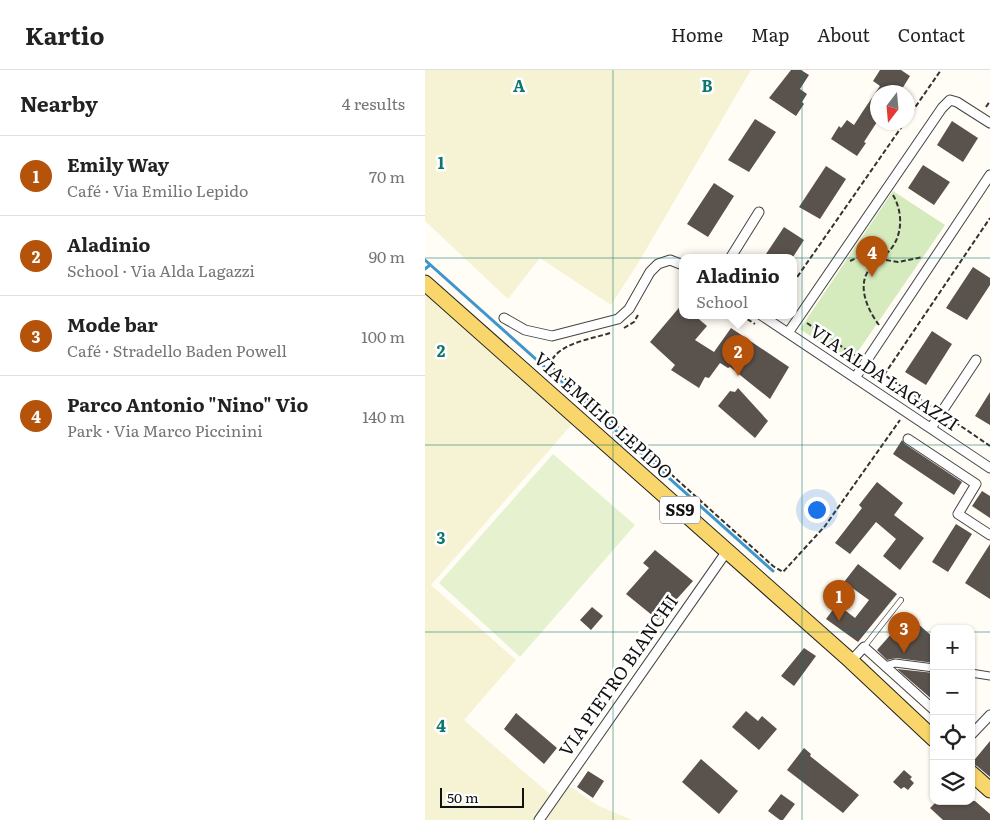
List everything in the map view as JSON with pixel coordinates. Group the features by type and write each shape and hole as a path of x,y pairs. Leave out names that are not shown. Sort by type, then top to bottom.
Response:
{"main road":[{"name":"VIA EMILIO LEPIDO","path":"425,282 851,661 930,735"},
{"path":"975,777 990,790"}],"street":[{"path":"788,333 942,108 950,100 957,102 990,123"},
{"path":"855,378 990,175"},
{"path":"733,254 759,212"},
{"path":"505,318 525,330 551,336 619,319 629,310 650,272 657,264 670,260 679,263"},
{"name":"VIA ALDA LAGAZZI","path":"767,319 990,468"},
{"path":"931,428 976,360"},
{"path":"908,439 976,484 958,514 990,535"},
{"name":"VIA PIETRO BIANCHI","path":"539,820 727,551"},
{"path":"851,661 864,647 930,706"},
{"path":"885,666 895,663 930,667"},
{"path":"975,674 990,676"},
{"path":"975,731 990,715"}],"lane":[{"path":"864,647 901,600"}],"path":[{"path":"915,107 941,70"},
{"path":"797,277 899,130"},
{"path":"885,333 872,316 863,290 866,274 890,249 900,235 900,218 897,204 888,187"},
{"path":"884,374 990,218"},
{"path":"833,267 861,256 898,262 938,253"},
{"path":"799,318 990,446"},
{"path":"747,319 756,325"},
{"path":"553,368 732,530 773,566 783,572 825,526 901,419"}],"shaded area":[{"path":"425,70 751,70 637,265 611,305 540,258 508,299 425,221"},
{"path":"425,291 574,422 431,585 516,660 464,720 553,797 565,783 597,805 632,820 425,820"}],"green space":[{"path":"893,191 945,225 850,363 800,329"},
{"path":"553,454 635,525 520,657 439,583"}],"building":[{"path":"791,70 801,70 809,75 800,89 807,94 802,102 804,104 796,116 769,98"},
{"path":"880,70 901,70 910,76 904,85 879,85 873,81"},
{"path":"870,101 870,130 872,130 857,156 831,139 839,126 841,128 847,120 854,125"},
{"path":"755,119 776,132 749,172 728,160"},
{"path":"952,121 978,138 963,162 937,145"},
{"path":"923,165 950,182 934,205 908,188"},
{"path":"826,166 846,179 820,219 799,207"},
{"path":"714,183 734,196 708,237 687,224"},
{"path":"784,227 804,240 795,254 766,254"},
{"path":"973,267 990,278 990,285 967,320 946,308"},
{"path":"679,308 679,319 699,319 707,326 695,340 714,352 731,328 789,367 770,399 730,367 728,368 720,363 709,378 705,377 699,388 671,370 675,365 650,342"},
{"path":"932,331 952,344 926,385 905,372"},
{"path":"738,388 768,421 755,438 718,406 730,391 735,392"},
{"path":"990,392 990,425 975,416"},
{"path":"902,440 905,444 962,482 954,495 893,454"},
{"path":"877,482 903,503 894,515 924,538 900,570 883,556 896,539 876,522 850,554 835,543 862,508 859,505"},
{"path":"982,491 990,496 990,518 972,506"},
{"path":"956,524 972,534 948,572 932,562"},
{"path":"990,544 990,599 965,583"},
{"path":"655,550 693,581 658,620 626,594 649,568 643,563"},
{"path":"858,564 897,594 858,642 826,619 837,604 855,618 869,600 844,582"},
{"path":"592,607 603,616 591,630 580,620"},
{"path":"908,615 930,634 930,662 896,658 887,660 877,650"},
{"path":"804,648 816,656 794,686 781,676"},
{"path":"897,669 930,673 930,698"},
{"path":"746,711 758,721 762,716 777,729 759,750 732,727"},
{"path":"516,713 557,748 544,764 504,729"},
{"path":"990,741 990,777 975,765 975,759"},
{"path":"804,748 811,754 810,756 859,795 843,813 787,770"},
{"path":"701,759 738,791 719,814 682,782"},
{"path":"904,770 912,777 910,779 914,783 908,790 904,787 901,789 893,782"},
{"path":"588,771 604,781 593,798 577,787"},
{"path":"781,794 795,804 783,820 780,820 768,811"},
{"path":"975,801 990,814 990,820 943,820 930,808 933,805 975,805"}],"waterway":[{"path":"425,260 773,571"},
{"path":"425,269 430,265"}],"place":[{"name":"Parco Antonio \"Nino\" Vio","path":"872,277"},
{"name":"Aladinio","path":"738,376"},
{"name":"Emily Way","path":"839,621"},
{"name":"Mode bar","path":"904,653"}]}
